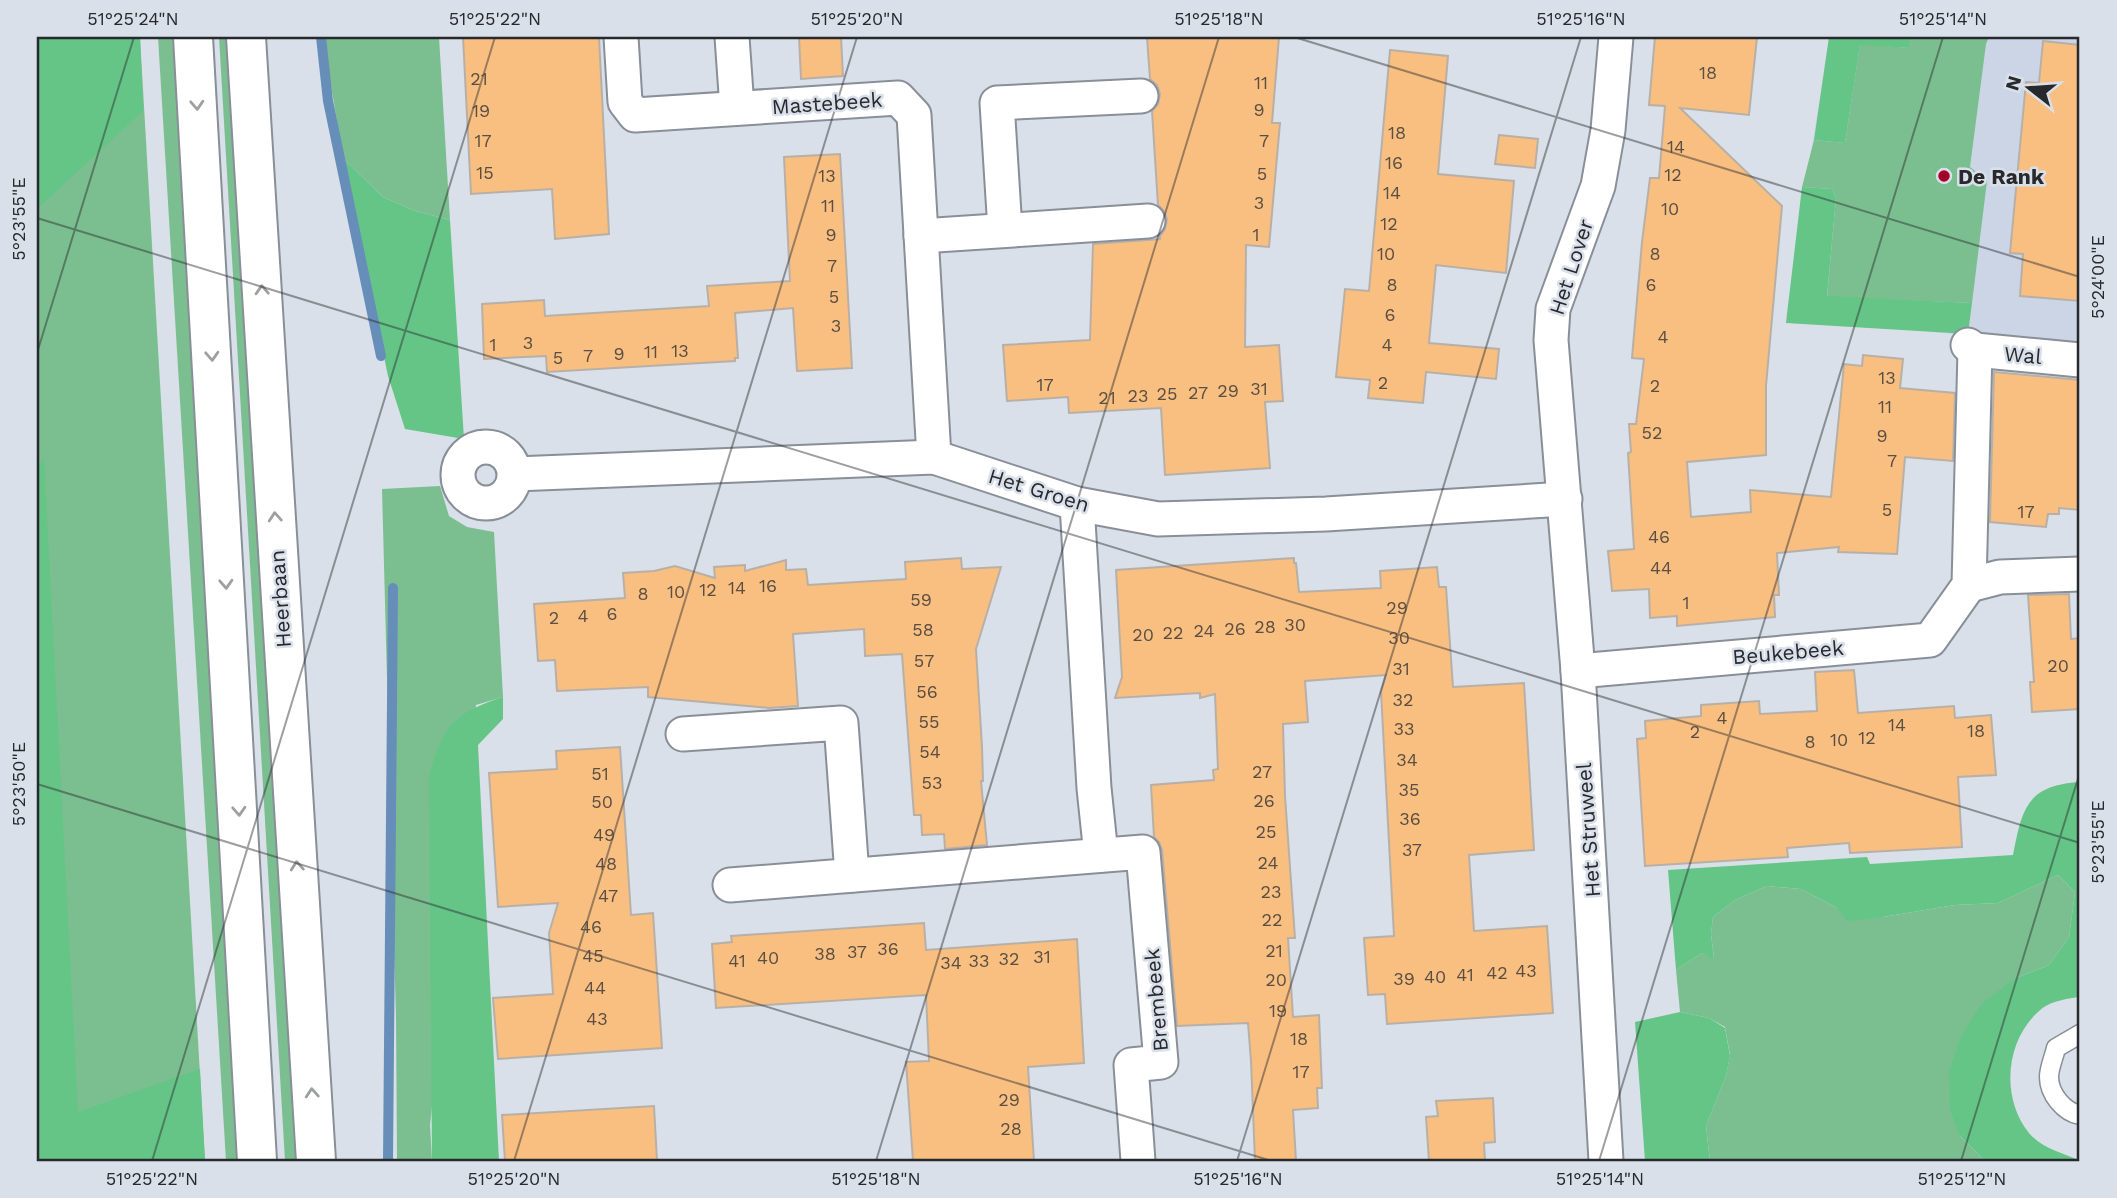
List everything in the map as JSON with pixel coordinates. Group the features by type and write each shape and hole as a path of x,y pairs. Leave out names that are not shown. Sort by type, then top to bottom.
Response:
{"main road":[{"path":"193,37 257,1161"},
{"name":"Heerbaan","path":"246,37 316,1161"}],"street":[{"name":"Mastebeek","path":"621,37 625,102 635,115 898,98 914,116 934,457"},
{"path":"732,37 737,108"},
{"name":"Het Lover","path":"1565,499 1551,340 1553,309 1598,186 1608,130 1616,37"},
{"path":"1005,230 997,103 1141,96"},
{"path":"921,236 1148,220"},
{"name":"Wal","path":"1969,584 1971,347 2080,360"},
{"name":"Het Groen","path":"515,474 934,457 1077,504 1158,519 1326,514 1565,499"},
{"name":"Het Struweel","path":"1565,499 1578,671 1606,1161"},
{"path":"1077,504 1094,788 1101,855"},
{"path":"1969,584 2000,577 2080,573"},
{"name":"Beukebeek","path":"1578,671 1930,640 1969,584"},
{"path":"683,734 841,723 852,875"},
{"name":"Brembeek","path":"730,884 1143,852 1161,1062 1131,1065 1138,1161"}],"lane":[{"path":"2080,1034 2056,1048 2049,1079 2058,1102 2073,1114 2080,1115"}],"shaded area":[{"name":"De Rank","path":"1829,37 2080,37 2080,348 1786,316"}],"green space":[{"path":"37,37 140,37 205,1161 37,1161"},
{"path":"37,37 140,37 143,111 37,209"},
{"path":"158,37 180,37 239,1161 226,1161"},
{"path":"219,37 233,37 300,1161 285,1161"},
{"path":"323,37 439,37 450,220 415,211 383,197 343,158"},
{"path":"1829,37 1909,37 1909,48 1860,45 1845,143 1814,140"},
{"path":"1909,37 1989,37 1970,167 1987,181 1972,303 1827,297 1836,198 1832,189 1802,187 1814,140 1845,143 1860,44 1909,48"},
{"path":"343,158 383,197 415,211 450,220 464,439 405,429 388,376"},
{"path":"1802,187 1832,189 1836,198 1827,296 1972,303 1968,334 1786,323"},
{"path":"44,459 78,1112 200,1069 205,1161 37,1161 37,466"},
{"path":"440,486 449,516 467,527 494,532 503,697 476,705 430,1125 432,1161 397,1161 396,1018 382,489"},
{"path":"503,697 503,719 478,745 499,1161 432,1161 429,776 439,745 453,724 473,709"},
{"path":"2080,782 2080,997 2048,1005 2031,1019 2021,1033 2015,1049 2011,1084 2013,1102 2029,1133 2047,1147 2080,1161 1985,1161 1960,1136 1950,1110 1949,1071 1962,1034 1982,1003 2016,978 2049,965 2069,937 2075,892 2058,875 1998,903 1955,905 1847,921 1837,908 1801,889 1767,886 1735,900 1713,917 1711,934 1714,959 1702,953 1676,970 1668,870 1867,857 1870,864 2013,855 2024,813 2037,795 2048,788"},
{"path":"2058,875 2075,892 2069,937 2049,965 2016,978 1960,1136 1985,1161 1710,1161 1706,1126 1726,1076 1730,1055 1725,1027 1709,1018 1680,1012 1676,970 1702,953 1714,958 1711,934 1713,917 1735,900 1767,886 1801,889 1837,908 1883,917 1955,905 1998,903"},
{"path":"1680,1012 1709,1018 1725,1028 1730,1056 1726,1076 1706,1126 1710,1161 1645,1161 1635,1022"}],"building":[{"path":"463,37 599,37 609,234 555,239 552,189 471,194"},
{"path":"799,37 841,37 843,76 801,79"},
{"path":"1147,37 1279,37 1272,123 1280,123 1269,247 1246,245 1245,347 1279,345 1283,401 1265,402 1270,468 1165,475 1161,408 1069,413 1068,397 1007,401 1003,345 1090,340 1093,244 1160,239 1165,229 1167,219 1158,205 1152,111 1158,104 1160,94 1157,85 1150,79"},
{"path":"1655,37 1757,37 1749,115 1680,108 1782,206 1766,386 1766,455 1687,462 1691,517 1751,512 1750,490 1831,497 1844,364 1862,366 1863,355 1903,359 1900,388 1955,393 1953,461 1905,457 1897,554 1838,552 1839,547 1777,553 1779,595 1774,595 1775,617 1677,626 1677,616 1650,618 1649,589 1612,591 1608,551 1634,549 1628,453 1631,452 1629,424 1636,424 1644,359 1632,358 1650,178 1659,178 1665,106 1649,105"},
{"path":"2043,41 2080,45 2080,301 2020,296 2023,254 2010,253 2026,82 2039,83"},
{"path":"1390,50 1448,56 1438,174 1514,181 1506,273 1436,265 1429,343 1499,349 1496,379 1426,372 1423,403 1368,398 1370,380 1336,377 1345,289 1369,291"},
{"path":"1499,135 1538,139 1535,168 1495,164"},
{"path":"840,154 852,368 797,371 793,308 735,313 738,358 735,358 735,361 547,372 546,356 484,359 482,304 544,300 545,316 709,306 707,286 790,281 784,157"},
{"path":"1994,372 2080,380 2080,510 2059,508 2059,514 2048,514 2046,527 1990,522"},
{"path":"961,558 962,569 1001,567 976,649 982,747 981,781 987,845 945,849 944,834 922,835 921,815 914,815 902,654 865,656 864,629 793,634 798,706 769,708 648,697 648,687 557,691 555,660 538,661 534,604 625,598 623,573 654,571 675,566 715,578 714,567 745,565 745,571 786,560 786,570 806,569 808,585 906,579 905,562"},
{"path":"1294,558 1299,592 1381,588 1380,571 1437,567 1439,587 1446,587 1453,687 1524,683 1534,850 1469,855 1474,931 1547,926 1553,1013 1387,1024 1385,994 1368,995 1364,938 1394,936 1381,692 1386,675 1305,681 1308,722 1283,724 1295,938 1288,938 1293,1017 1319,1015 1322,1088 1317,1088 1318,1108 1293,1110 1296,1161 1255,1161 1248,1023 1177,1026 1162,850 1154,837 1151,785 1214,780 1213,770 1218,769 1215,694 1200,698 1200,693 1115,698 1122,677 1116,570"},
{"path":"2069,594 2071,639 2080,638 2080,709 2032,712 2030,682 2034,682 2028,595"},
{"path":"1854,670 1858,713 1954,706 1955,718 1991,715 1996,775 1958,777 1962,847 1850,853 1849,843 1787,848 1788,857 1645,866 1637,739 1646,738 1645,721 1701,716 1701,705 1759,701 1760,714 1817,711 1815,672"},
{"path":"620,747 631,915 653,913 662,1048 498,1059 493,998 553,994 549,933 558,903 498,907 489,773 557,769 556,751"},
{"path":"924,923 926,950 1077,939 1084,1063 1028,1067 1034,1161 913,1161 906,1062 929,1061 926,995 716,1008 712,944 732,942 731,936"},
{"path":"1493,1098 1495,1142 1484,1143 1485,1161 1429,1161 1426,1117 1438,1116 1436,1101"},
{"path":"654,1106 657,1161 505,1161 502,1115"}],"waterway":[{"path":"321,37 328,101 381,356"},
{"path":"388,1161 393,588"}],"place":[{"name":"De Rank","path":"1944,176"}]}
